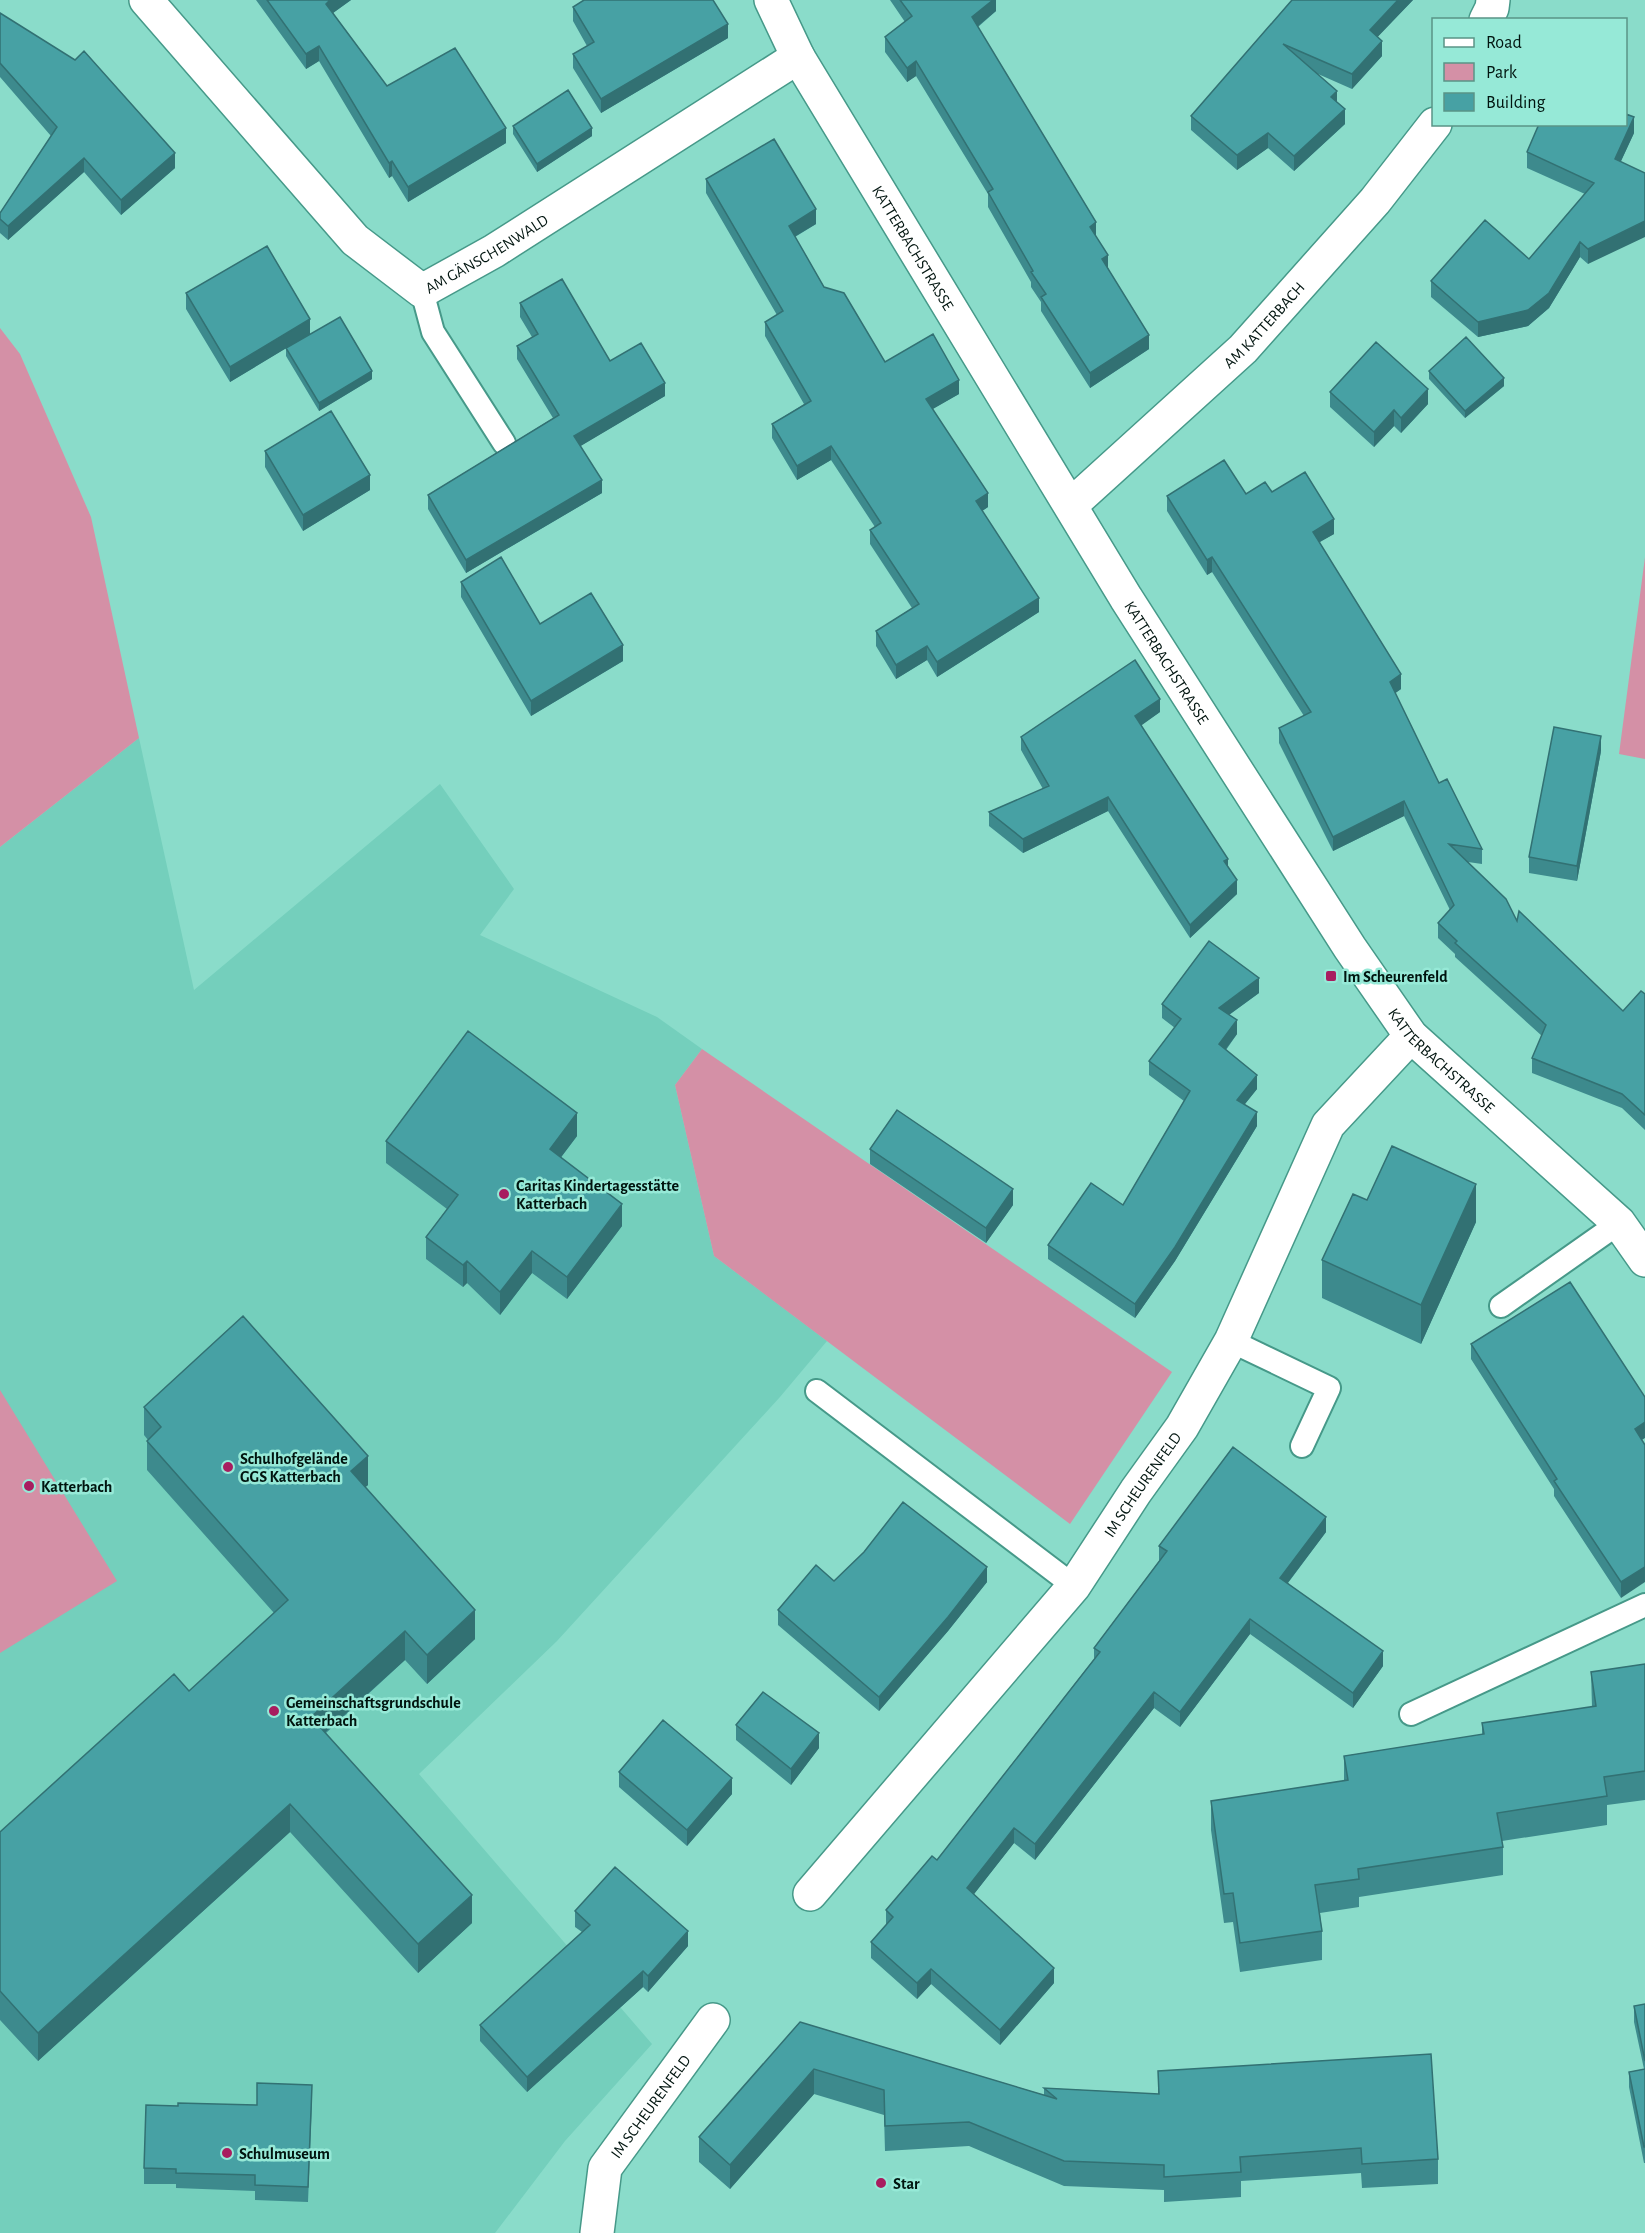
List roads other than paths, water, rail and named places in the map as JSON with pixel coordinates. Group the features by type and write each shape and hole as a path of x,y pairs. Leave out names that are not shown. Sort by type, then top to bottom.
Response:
{"street":[{"name":"AM GÄNSCHENWALD","path":"146,0 355,240 422,291 494,251 798,57"},
{"name":"KATTERBACHSTRASSE","path":"771,0 798,57 1126,598 1343,938 1411,1036 1619,1223 1645,1260"},
{"path":"1487,18 1493,0"},
{"name":"AM KATTERBACH","path":"1071,505 1243,349 1375,201 1433,126"},
{"name":"IM SCHEURENFELD","path":"810,1894 1074,1586 1136,1491 1182,1427 1231,1341 1328,1125 1411,1036"},
{"name":"IM SCHEURENFELD","path":"597,2233 605,2168 713,2020"}],"lane":[{"path":"422,291 433,332 504,443"},
{"path":"1501,1306 1619,1223"},
{"path":"1231,1341 1329,1388 1302,1446"},
{"path":"817,1391 1074,1586"},
{"path":"1411,1714 1645,1605"}],"place":[{"name":"Im Scheurenfeld","path":"1331,976"},
{"name":"Caritas Kindertagesstätte Katterbach","path":"504,1194"},
{"name":"Schulhofgelände GGS Katterbach","path":"228,1467"},
{"name":"Katterbach","path":"29,1486"},
{"name":"Gemeinschaftsgrundschule Katterbach","path":"274,1711"},
{"name":"Schulmuseum","path":"227,2153"},
{"name":"Star","path":"881,2183"}]}
